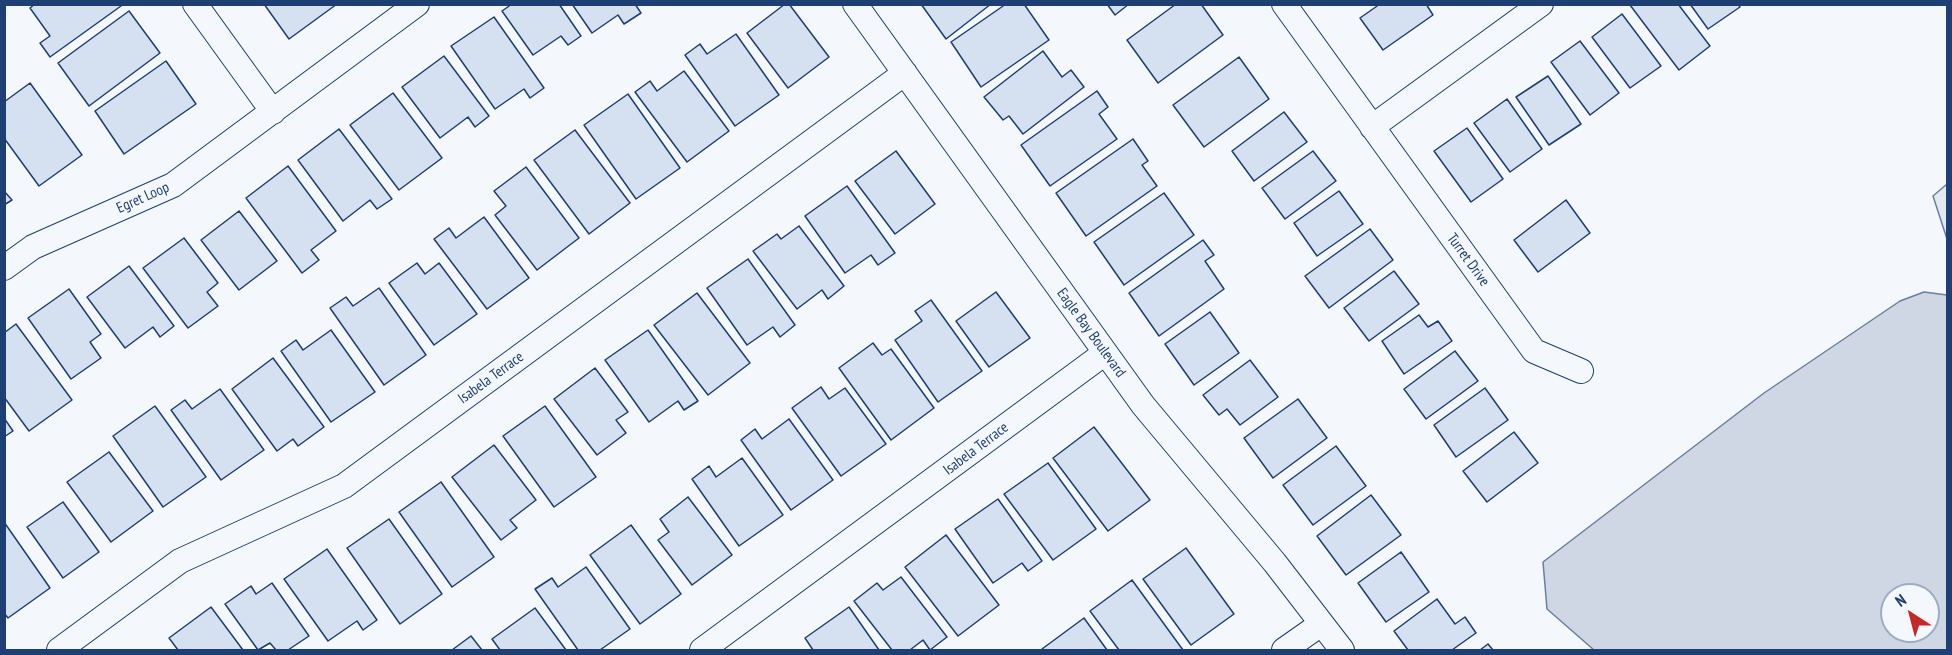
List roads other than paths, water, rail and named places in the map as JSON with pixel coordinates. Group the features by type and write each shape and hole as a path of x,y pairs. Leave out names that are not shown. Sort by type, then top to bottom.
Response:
{"street":[{"path":"195,4 273,112"},
{"name":"Egret Loop","path":"4,268 33,247 173,185 417,4"},
{"name":"Eagle Bay Boulevard","path":"855,4 1143,405 1275,564 1342,651"},
{"name":"Turret Drive","path":"1284,4 1534,351 1581,371"},
{"path":"1372,127 1541,4"},
{"name":"Isabela Terrace","path":"59,651 180,561 344,486 905,74"},
{"name":"Isabela Terrace","path":"702,651 1105,353"},
{"path":"1284,651 1322,624"}]}
